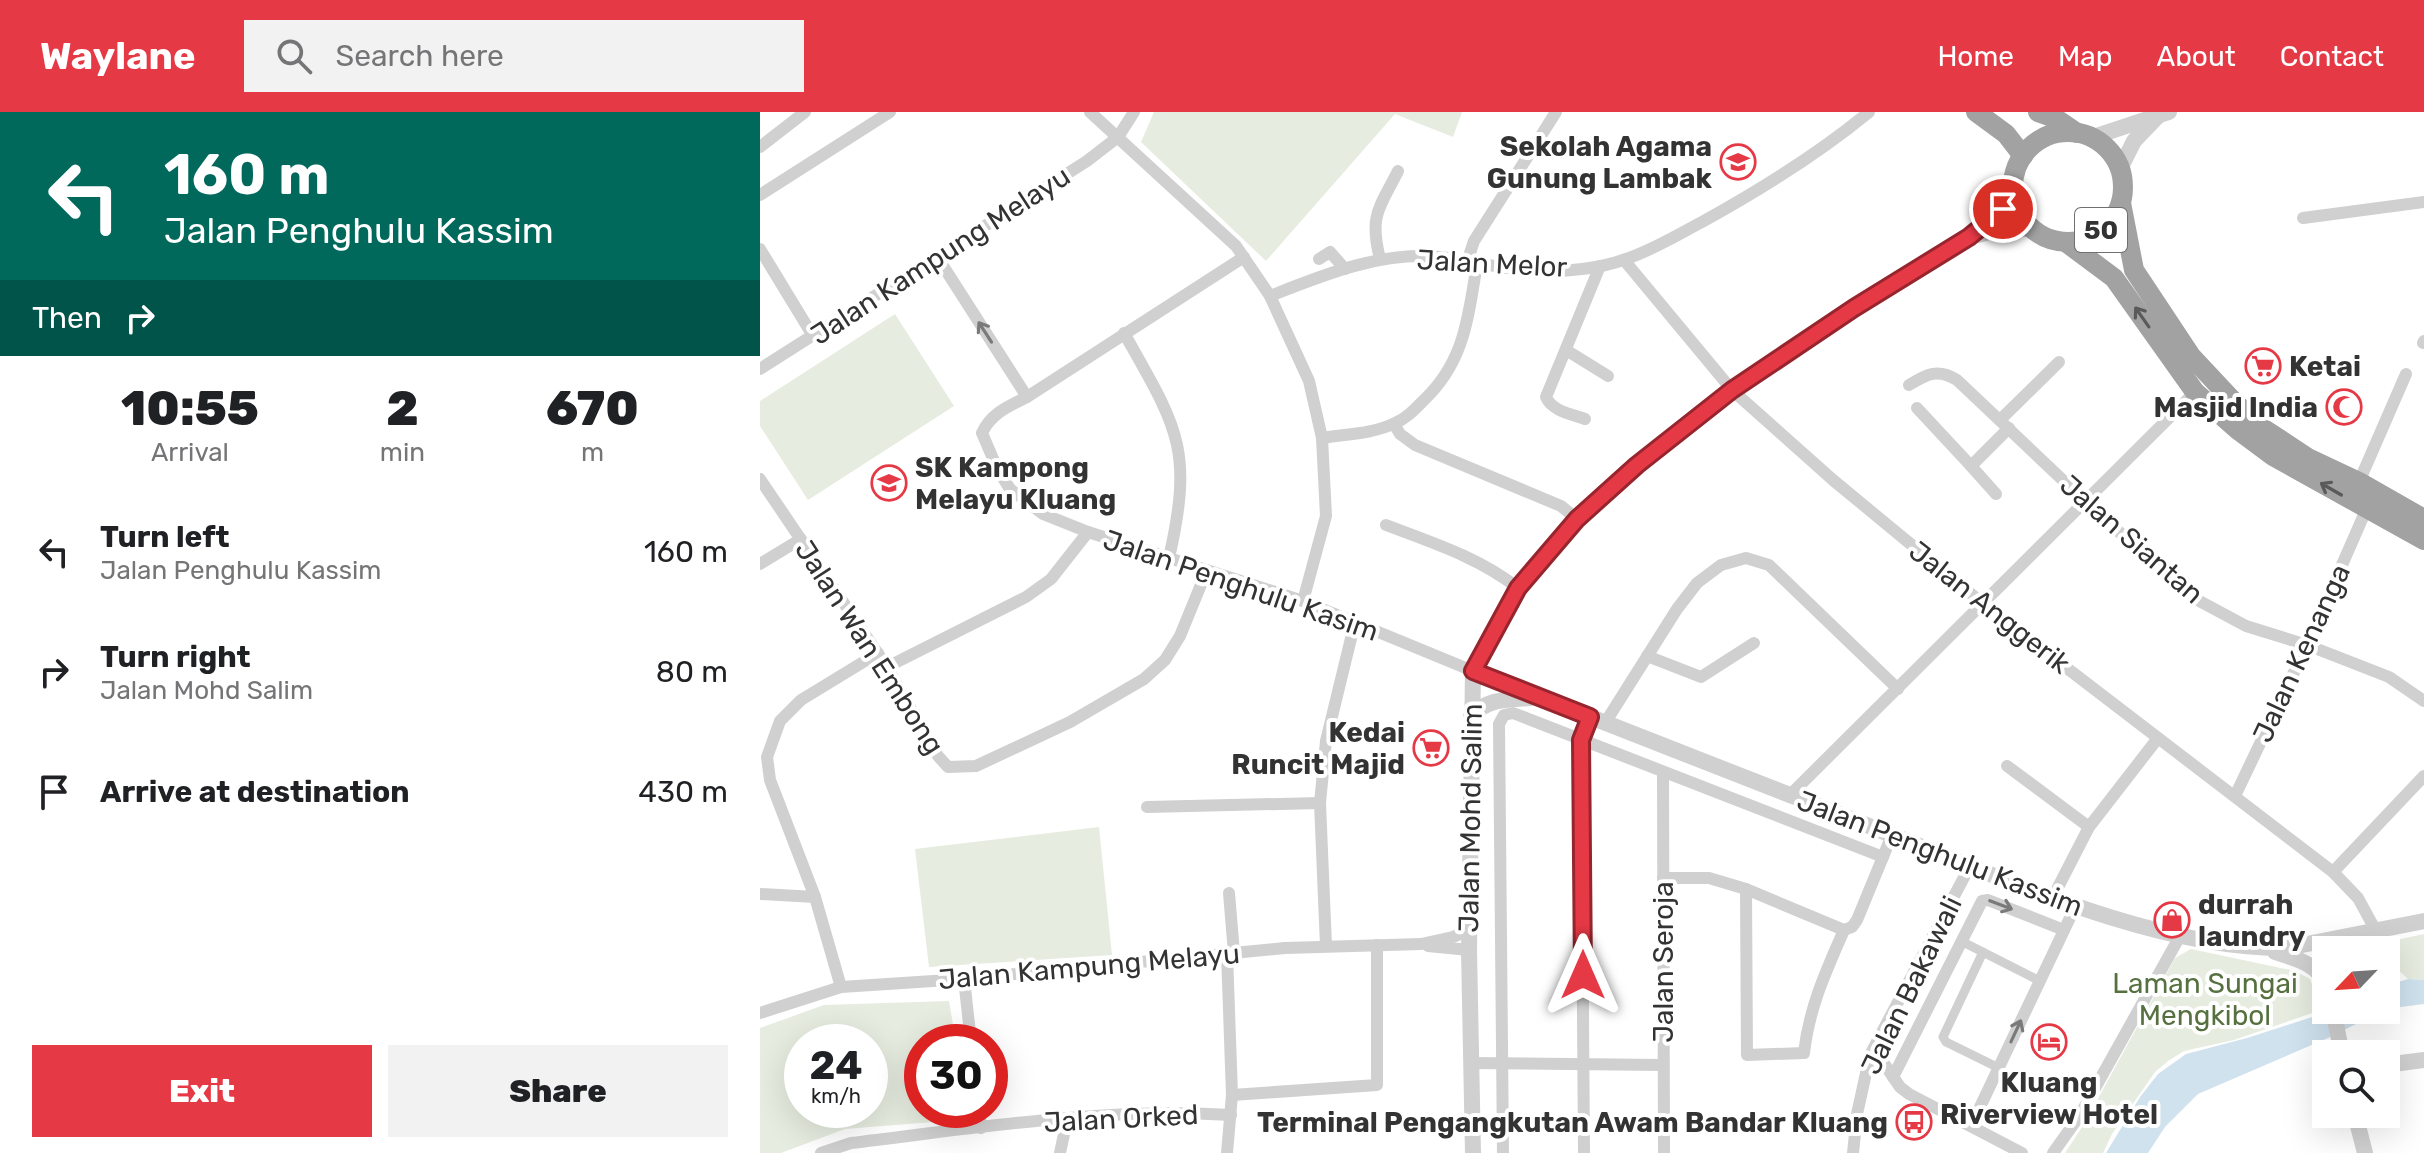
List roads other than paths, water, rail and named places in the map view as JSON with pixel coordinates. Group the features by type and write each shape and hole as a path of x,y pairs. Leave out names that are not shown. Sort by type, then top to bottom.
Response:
{"highway":[{"path":"1976,112 2006,134 2023,156"},
{"name":"50","path":"2038,112 2099,142 2111,153 2120,169 2123,186 2121,203 2114,219 2106,228 2067,243"},
{"path":"2033,229 2021,215 2015,200 2016,170 2023,156 2035,144 2050,136 2084,136"},
{"name":"50","path":"2121,203 2134,270 2191,356 2235,403 2264,429 2308,458 2359,482 2424,519"},
{"name":"50","path":"2033,229 2049,239 2067,243 2114,278 2195,392 2238,430 2273,456 2424,540"}],"street":[{"path":"760,147 805,112"},
{"path":"760,195 890,112"},
{"path":"1090,112 1236,246 1270,296 1309,381 1322,438 1326,516 1303,601"},
{"name":"Jalan Kampung Melayu","path":"760,369 1087,161 1118,137 1134,112"},
{"path":"1322,438 1394,424 1411,414 1438,387 1451,368 1464,337 1474,241 1556,112"},
{"name":"Jalan Melor","path":"1270,296 1380,259 1438,257 1542,272 1600,266 1624,260 1654,248 1733,205 1831,143 1869,112"},
{"path":"2084,136 2164,114"},
{"path":"2120,169 2134,141 2164,114"},
{"path":"1380,259 1373,235 1374,221 1398,171"},
{"name":"Jalan Mohd Salim","path":"1473,1153 1469,930 1473,671 1518,588 1577,519 1637,465 1732,390 1854,308 1969,237 2003,209 2014,185"},
{"path":"2303,218 2424,202"},
{"name":"Jalan Mohd Salim","path":"1969,237 2000,229 2033,229"},
{"path":"760,249 813,336"},
{"path":"1319,259 1330,252 1345,269"},
{"name":"Jalan Penghulu Kasim","path":"1244,257 1027,397 1004,408 987,422 982,433 988,450 1010,489 1043,514 1088,532 1303,601 1473,671"},
{"path":"938,258 1027,397"},
{"name":"Jalan Anggerik","path":"1624,260 1732,390 1833,480 1982,603 2333,872 2358,898 2376,931"},
{"path":"1585,419 1549,404 1546,397 1600,266"},
{"path":"1124,333 1167,410 1180,452 1182,483 1179,512 1169,558"},
{"path":"1566,350 1608,376"},
{"path":"1971,466 2059,362"},
{"name":"Jalan Siantan","path":"1909,385 1926,374 1947,374 2190,596 2246,626 2307,645 2389,677 2424,701"},
{"path":"2359,482 2406,374"},
{"path":"1790,795 2195,392"},
{"path":"1917,408 1996,494"},
{"path":"1394,424 1400,434 1415,445 1561,506 1577,519"},
{"name":"Jalan Wan Embong","path":"760,479 878,653 938,756 948,767 976,766 1070,722 1144,679 1165,660 1180,636 1207,570"},
{"name":"Jalan Kenanga","path":"2235,796 2307,645 2366,510"},
{"path":"1386,525 1466,555 1494,569 1518,588"},
{"path":"887,667 1026,597 1051,579 1088,532"},
{"path":"760,564 801,539"},
{"path":"1584,1153 1581,740 1647,656 1697,583 1721,565 1746,558 1769,565 1898,689"},
{"path":"1326,946 1320,803 1326,741 1355,622"},
{"path":"1647,656 1701,677 1754,643"},
{"path":"841,987 815,897 770,780 767,757 780,721 801,700 878,653"},
{"name":"Jalan Penghulu Kassim","path":"1473,671 2076,905 2180,936 2265,948 2312,946"},
{"path":"1471,716 1485,704 1496,700 1540,697"},
{"name":"Jalan Penghulu Kassim","path":"1504,715 1513,713 1883,857"},
{"name":"Jalan Mohd Salim","path":"1503,1153 1499,724 1504,715"},
{"path":"2053,897 2089,827 2158,738"},
{"path":"2007,766 2089,827"},
{"name":"Jalan Seroja","path":"1663,772 1664,1153"},
{"path":"2333,872 2424,776"},
{"path":"1147,807 1320,803"},
{"path":"1663,878 1709,878 1746,889 1844,930 1852,927 1857,920 1892,835"},
{"name":"Jalan Bakawali","path":"1853,1153 1865,1072 1874,1049 1970,866"},
{"path":"1746,889 1747,1055 1804,1053 1807,1025 1815,998 1844,930"},
{"name":"Jalan Orked","path":"1227,1153 1232,1095 1229,893"},
{"path":"760,894 815,897"},
{"path":"1893,1077 1982,901 1988,900 2064,930"},
{"path":"1971,1126 2076,905"},
{"path":"1944,916 1968,928"},
{"name":"Jalan Penghulu Kassim","path":"2360,936 2424,921"},
{"name":"Jalan Kampung Melayu","path":"760,1013 841,987 964,979 1230,953 1326,946 1421,944 1469,930"},
{"path":"2053,1153 2080,1115 2180,936"},
{"path":"1961,941 2040,981"},
{"name":"Jalan Kampung Melayu","path":"1421,944 1440,949 1469,950"},
{"path":"1232,1095 1377,1085 1377,945"},
{"path":"2265,948 2312,967"},
{"path":"1983,952 1943,1037 1946,1042 1999,1068"},
{"path":"964,979 969,1024"},
{"path":"1874,1049 1909,1094 2022,1153"},
{"path":"2400,1063 2424,1060"},
{"path":"1470,1063 1662,1065"},
{"name":"Jalan Orked","path":"1008,1125 1187,1112 1231,1115"},
{"path":"1060,1153 1067,1120"},
{"name":"Jalan Orked","path":"821,1153 851,1143 981,1128"},
{"path":"2359,1128 2365,1153"}],"water":[{"path":"2424,980 2424,1004 2400,1007 2400,982"},
{"path":"2312,1017 2312,1024 2356,1024 2323,1040 2312,1040 2312,1045 2198,1094 2165,1127 2148,1153 2106,1153 2158,1074 2186,1054"}],"place":[{"name":"Sekolah Agama Gunung Lambak","path":"1738,162"},
{"name":"Ketai","path":"2263,366"},
{"name":"Masjid India","path":"2344,407"},
{"name":"SK Kampong Melayu Kluang","path":"889,483"},
{"name":"Kedai Runcit Majid","path":"1431,748"},
{"name":"durrah laundry","path":"2172,920"},
{"name":"Kluang Riverview Hotel","path":"2049,1042"},
{"name":"Terminal Pengangkutan Awam Bandar Kluang","path":"1914,1122"}],"park label":[{"name":"Laman Sungai Mengkibol","path":"2205,999"}]}
